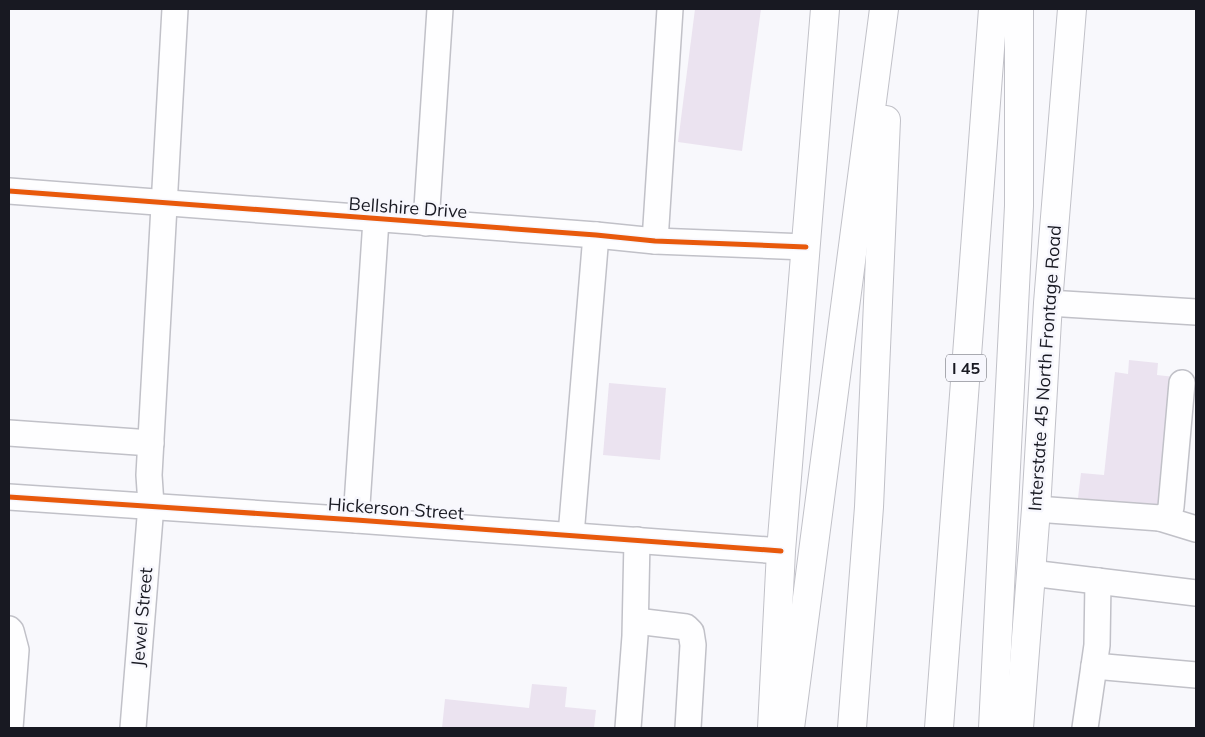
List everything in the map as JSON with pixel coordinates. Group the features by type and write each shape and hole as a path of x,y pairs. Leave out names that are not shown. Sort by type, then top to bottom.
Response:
{"main road":[{"path":"772,728 780,551 825,9"},
{"path":"790,728 884,9"},
{"path":"852,728 869,507 891,9"},
{"name":"I 45","path":"939,728 993,9"},
{"path":"993,728 1019,206 1018,9"},
{"name":"Interstate 45 North Frontage Road","path":"1019,728 1036,509 1048,303 1072,9"}],"street":[{"name":"Jewel Street","path":"133,728 151,506 149,475 175,9"},
{"path":"426,223 440,9"},
{"path":"655,241 670,9"},
{"name":"Bellshire Drive","path":"9,191 655,241 806,247"},
{"path":"356,520 376,220"},
{"path":"570,535 596,235"},
{"path":"1048,303 1196,312"},
{"path":"1160,518 1168,515 1171,507 1182,384"},
{"path":"9,433 151,443"},
{"name":"Hickerson Street","path":"9,497 780,551"},
{"path":"1036,509 1160,518 1196,529"},
{"path":"628,728 636,621 637,540"},
{"path":"1031,574 1196,593"},
{"path":"1084,728 1097,645 1098,581"},
{"path":"636,621 686,627 691,632 693,645 688,728"},
{"path":"9,629 16,650 10,728"},
{"path":"1094,666 1196,675"}],"building":[{"path":"695,9 761,9 742,151 678,142"},
{"path":"1129,360 1158,363 1157,375 1175,377 1161,507 1078,498 1081,473 1104,475 1115,372 1128,374"},
{"path":"609,383 666,388 660,460 603,455"},
{"path":"532,684 567,687 565,707 596,710 594,728 442,728 445,699 529,708"}],"cycle path":[{"path":"9,191 655,241 806,247"},
{"path":"9,497 781,551"}]}
